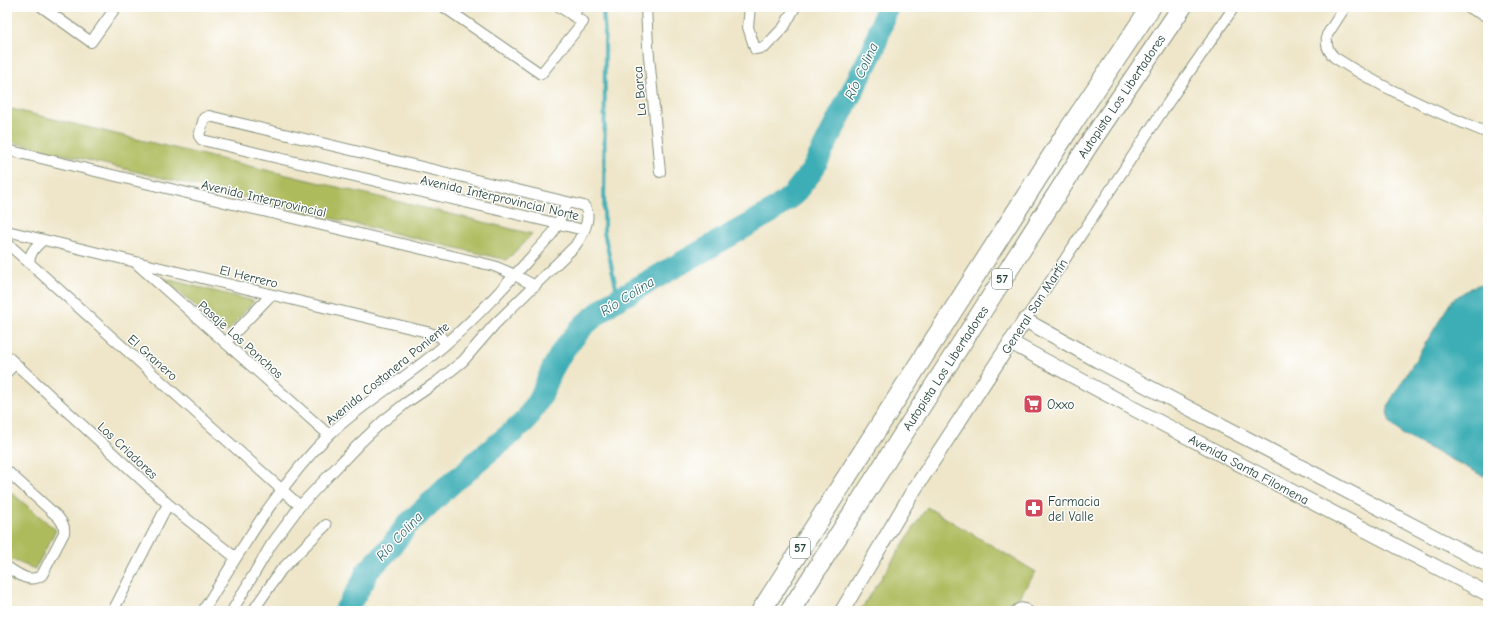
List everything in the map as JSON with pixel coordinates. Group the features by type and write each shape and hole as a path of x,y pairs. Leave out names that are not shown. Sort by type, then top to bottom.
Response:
{"highway":[{"name":"Autopista Los Libertadores","path":"761,611 1071,126 1151,7"},
{"name":"Autopista Los Libertadores","path":"790,611 1069,174 1182,7"}],"street":[{"path":"42,7 91,42 116,7"},
{"path":"444,7 541,74 583,22 576,11 560,7"},
{"name":"La Barca","path":"646,7 648,46 660,172"},
{"path":"750,7 748,28 755,49 766,47 784,28 795,7"},
{"name":"General San Martín","path":"842,611 912,493 1010,342 1159,116 1234,7"},
{"path":"1345,7 1327,35 1328,49 1334,57 1384,86 1488,133"},
{"path":"1467,7 1488,17"},
{"name":"Avenida Interprovincial Norte","path":"210,116 567,202 584,206 587,210 588,215 584,230 202,140 199,136 204,118 210,116"},
{"name":"Avenida Interprovincial","path":"7,150 494,266 535,286"},
{"name":"Avenida Costanera Poniente","path":"203,611 236,558 282,490 299,468 329,435 366,403 446,344 481,312 552,234 567,202"},
{"path":"232,611 271,545 300,506 382,422 438,381 462,361 495,324 575,246 581,238 584,230"},
{"name":"El Herrero","path":"7,231 427,332 441,337 446,344"},
{"path":"29,263 30,255 33,250 43,240"},
{"name":"El Granero","path":"7,243 300,506"},
{"name":"Pasaje Los Ponchos","path":"135,262 329,435"},
{"path":"225,343 271,295"},
{"name":"Avenida Santa Filomena","path":"1025,320 1102,363 1488,565"},
{"name":"Avenida Santa Filomena","path":"1010,342 1138,411 1488,594"},
{"path":"7,372 11,360"},
{"name":"Los Criadores","path":"11,360 168,504 236,558"},
{"path":"7,471 62,521 65,529 42,575 38,578 33,580 27,578 7,567"},
{"path":"113,611 168,504"},
{"path":"253,611 281,570 326,525"},
{"path":"1016,611 1022,608 1028,611"}],"green space":[{"path":"7,108 532,234 507,260 7,141"},
{"path":"162,278 254,301 227,332"},
{"path":"7,489 56,530 35,569 7,558"},
{"path":"927,507 1036,572 1009,611 860,611"}],"water":[{"path":"1488,282 1488,478 1403,435 1390,422 1387,412 1389,403 1452,300 1472,287"}],"waterway":[{"name":"Río Colina","path":"345,611 363,582 366,573 390,548 407,525 454,481 526,420 541,396 553,368 563,350 584,325 611,303 771,212 793,195 812,171 874,48 887,7"},
{"path":"603,10 605,37 604,232 616,287 611,303"}],"place":[{"name":"Oxxo","path":"1033,404"},
{"name":"Farmacia del Valle","path":"1034,508"}]}
